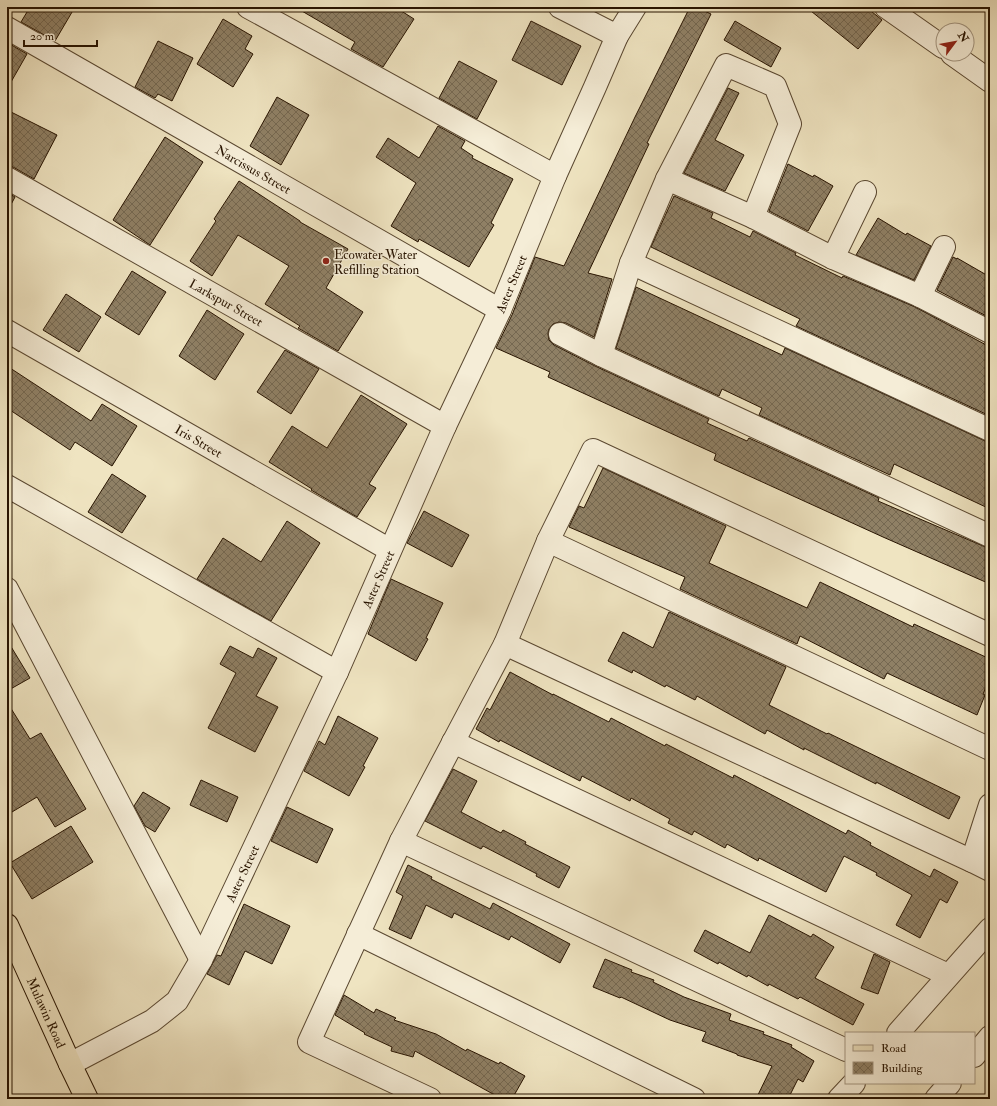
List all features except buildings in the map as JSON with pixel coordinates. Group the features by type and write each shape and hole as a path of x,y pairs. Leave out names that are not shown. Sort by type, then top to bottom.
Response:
{"main road":[{"name":"Mulawin Road","path":"7,925 87,1099"}],"street":[{"path":"248,7 555,176"},
{"path":"560,7 616,36"},
{"name":"Aster Street","path":"70,1064 152,1021 176,1001 201,960 338,672 445,426 500,310 555,176 596,87 616,36 635,7"},
{"path":"886,7 935,42"},
{"name":"Narcissus Street","path":"7,28 500,310"},
{"path":"963,62 990,81"},
{"path":"601,355 631,263 667,179 726,65 775,86 790,124 753,217"},
{"name":"Larkspur Street","path":"7,178 445,426"},
{"path":"667,179 753,217 833,258 920,296 990,332"},
{"path":"833,258 865,192"},
{"path":"920,296 944,247"},
{"path":"631,263 990,430"},
{"name":"Iris Street","path":"7,331 390,550"},
{"path":"560,334 601,355 990,536"},
{"path":"430,1099 309,1042 401,841 505,644 548,541 593,450 990,635"},
{"path":"7,486 338,672"},
{"path":"548,541 990,749"},
{"path":"7,589 201,960"},
{"path":"505,644 981,866 990,805"},
{"path":"453,742 948,975"},
{"path":"401,841 845,1050"},
{"path":"899,1032 990,929"},
{"path":"358,934 694,1099"},
{"path":"975,1055 990,1037"},
{"path":"839,1099 853,1084"},
{"path":"936,1099 949,1084"}],"place":[{"name":"Ecowater Water Refilling Station","path":"326,261"}]}
